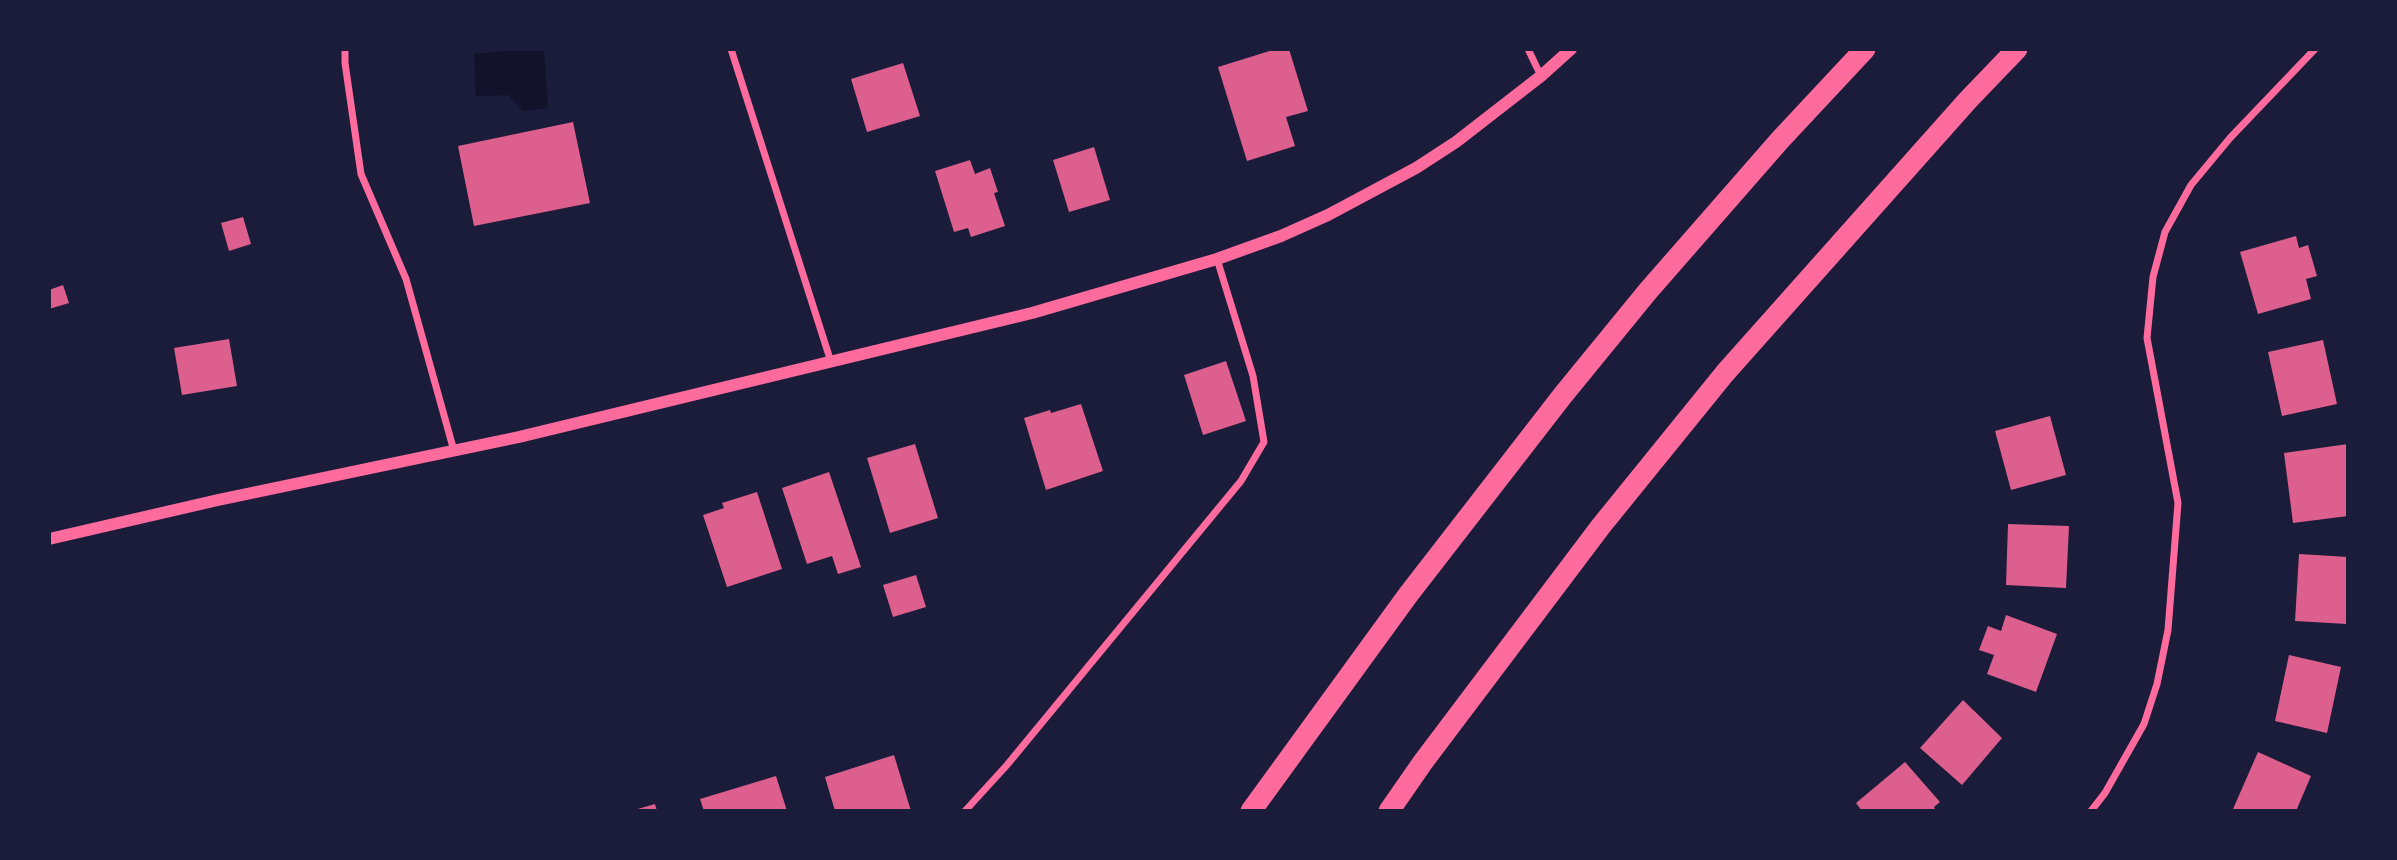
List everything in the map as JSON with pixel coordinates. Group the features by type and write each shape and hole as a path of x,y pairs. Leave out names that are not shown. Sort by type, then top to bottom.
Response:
{"highway":[{"path":"1251,811 1408,595 1563,395 1648,291 1780,140 1866,49"},
{"path":"1389,811 1601,526 1725,373 2017,49"}],"street":[{"path":"345,49 360,174 406,279 454,451"},
{"path":"731,49 831,362"},
{"path":"1528,49 1541,76"},
{"path":"49,539 519,437 1032,313 1217,259 1281,236 1374,192 1456,142 1541,76 1571,49"},
{"path":"2091,811 2105,793 2144,724 2157,684 2168,630 2178,503 2147,338 2152,277 2165,232 2191,185 2230,138 2315,49"},
{"path":"965,811 1007,765 1241,481 1264,442 1253,376 1217,259"}],"shaded area":[{"path":"544,49 548,108 523,111 508,95 476,96 474,54"}],"building":[{"path":"1276,49 1289,49 1308,111 1286,117 1295,146 1247,161 1218,67"},
{"path":"903,63 920,116 867,132 851,79"},
{"path":"573,122 590,203 474,226 458,146"},
{"path":"1094,147 1110,200 1069,212 1053,160"},
{"path":"970,160 975,174 990,168 998,192 994,193 1005,226 971,237 968,228 954,232 935,171"},
{"path":"243,217 251,244 229,251 221,223"},
{"path":"2296,236 2299,248 2308,245 2317,276 2306,279 2311,299 2258,314 2240,252"},
{"path":"63,285 69,303 49,309 49,290"},
{"path":"229,339 237,386 182,395 174,348"},
{"path":"2323,340 2337,404 2282,416 2268,352"},
{"path":"1226,361 1246,421 1203,435 1184,375"},
{"path":"1081,404 1103,471 1046,490 1024,418"},
{"path":"2050,416 2066,475 2011,490 1995,431"},
{"path":"915,444 938,518 890,533 867,458"},
{"path":"2348,444 2348,516 2293,523 2284,453"},
{"path":"829,472 861,567 838,574 832,556 807,564 782,488"},
{"path":"757,492 782,569 727,587 703,515 724,508 722,503"},
{"path":"2008,524 2069,526 2066,588 2006,585"},
{"path":"2299,554 2348,557 2347,624 2295,621"},
{"path":"916,575 926,607 893,617 883,585"},
{"path":"2006,615 2057,634 2036,692 1987,674 1994,655 1979,650 1988,626 2001,631"},
{"path":"2289,655 2341,667 2327,733 2275,721"},
{"path":"1963,700 2002,738 1962,785 1920,748"},
{"path":"2258,752 2311,776 2296,811 2233,809"},
{"path":"894,755 911,811 835,811 825,777"},
{"path":"1905,762 1940,802 1934,807 1936,811 1862,811 1856,803"},
{"path":"776,776 787,811 704,811 700,799"},
{"path":"655,804 657,811 634,811 634,810"}]}
